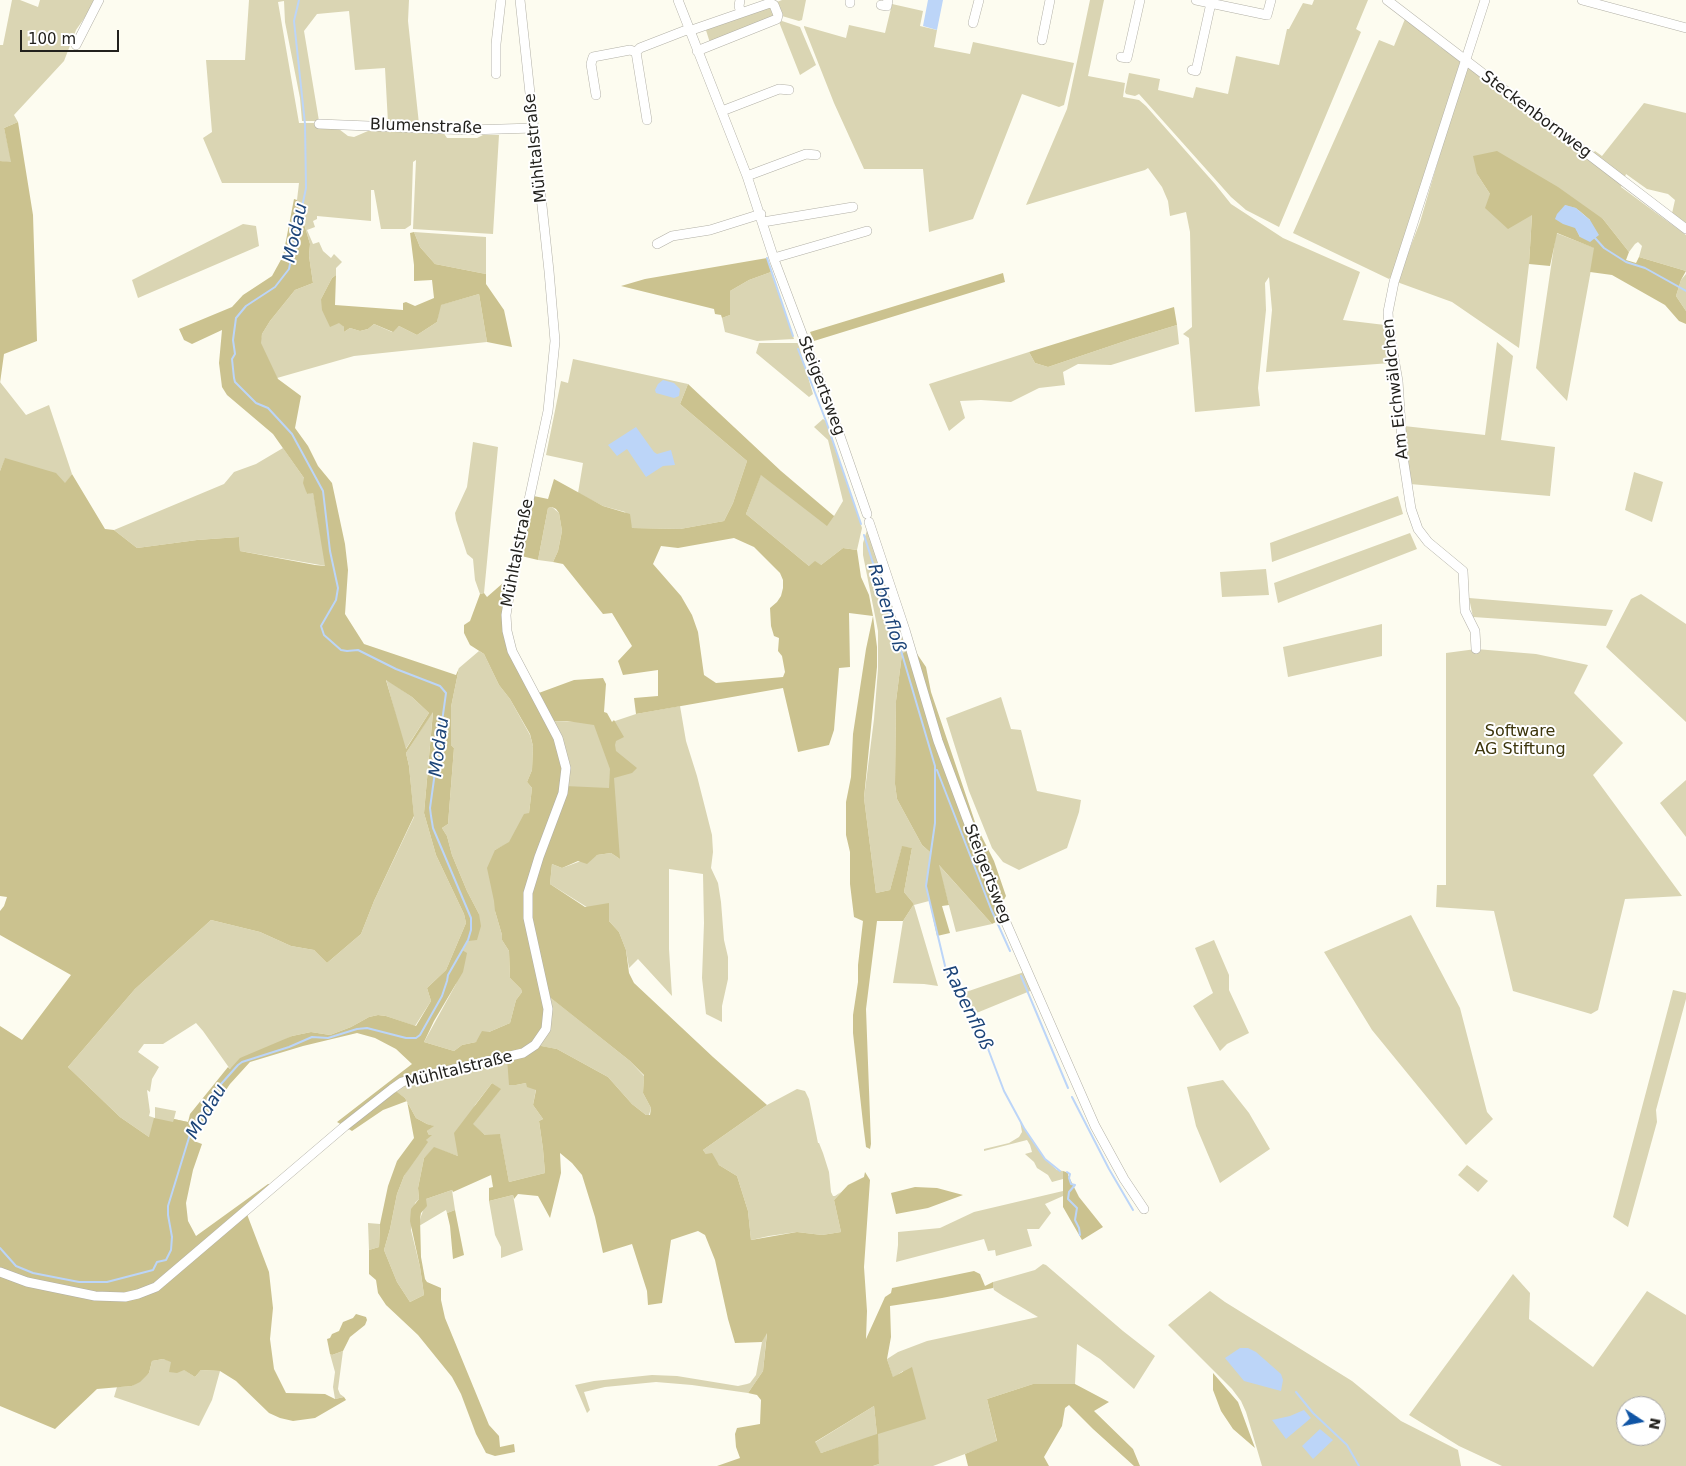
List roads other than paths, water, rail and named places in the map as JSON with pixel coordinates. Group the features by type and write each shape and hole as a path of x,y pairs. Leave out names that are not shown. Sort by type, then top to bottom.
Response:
{"street":[{"path":"76,45 99,0"},
{"path":"496,74 496,44 501,0"},
{"name":"Mühltalstraße","path":"0,1272 41,1285 94,1296 126,1297 156,1287 344,1126 402,1082 516,1056 529,1050 543,1036 548,1023 548,1009 528,918 528,893 539,857 563,793 566,768 558,738 512,651 507,631 506,615 548,411 554,334 520,0"},
{"name":"Steigertsweg","path":"678,0 748,176 802,338 833,416 868,518 954,789 1004,918 1095,1126 1144,1209"},
{"path":"740,0 741,13"},
{"path":"974,23 978,0"},
{"path":"1042,40 1050,0"},
{"path":"1121,57 1127,58 1140,0"},
{"path":"1196,0 1267,15 1271,0"},
{"name":"Steckenbornweg","path":"1387,0 1686,229"},
{"name":"Am Eichwäldchen","path":"1476,649 1475,631 1465,611 1463,571 1428,542 1418,529 1411,509 1405,480 1398,381 1389,330 1388,312 1394,282 1485,0"},
{"path":"1582,0 1685,27 1686,17"},
{"path":"636,52 640,48 689,30 772,3 778,18 697,51"},
{"path":"1192,70 1196,71 1211,3"},
{"path":"596,95 591,64 594,57 630,50 636,52"},
{"path":"636,52 647,120"},
{"path":"722,111 779,89 789,90"},
{"name":"Blumenstraße","path":"319,124 469,130 534,128"},
{"path":"748,176 806,154 816,155"},
{"path":"658,244 672,236 710,230 762,218 853,207"},
{"path":"774,258 867,231"}],"water":[{"path":"928,0 943,0 937,30 923,26"},
{"path":"1565,205 1576,208 1590,220 1599,235 1590,242 1580,237 1575,228 1555,219"},
{"path":"663,380 674,383 680,389 679,396 674,398 656,393 655,390 658,384"},
{"path":"636,427 657,454 671,450 675,465 663,466 646,477 627,449 617,456 608,445"},
{"path":"1240,1348 1248,1348 1256,1352 1281,1374 1283,1380 1281,1391 1244,1381 1225,1358"},
{"path":"1304,1410 1311,1418 1286,1439 1272,1420 1290,1416"},
{"path":"1320,1429 1333,1440 1313,1459 1302,1446"}],"waterway":[{"name":"Modau","path":"0,1248 16,1266 33,1273 79,1282 107,1282 153,1270 157,1262 166,1260 171,1250 172,1237 168,1206 191,1131 213,1093 238,1065 312,1037 328,1038 357,1029 367,1028 406,1038 416,1038 420,1035 442,996 448,975 468,940 471,930 471,918 433,828 430,808 446,693 440,686 396,669 358,650 341,650 324,635 321,626 336,600 338,588 330,551 323,491 292,434 268,408 256,403 235,382 234,378 232,359 235,354 233,340 236,318 246,306 275,287 289,269 306,188 305,124 294,21 299,0"},
{"path":"1595,238 1604,248 1626,262 1645,268 1686,291"},
{"name":"Rabenfloß","path":"767,258 793,336"},
{"name":"Rabenfloß","path":"798,349 826,421 861,524"},
{"name":"Rabenfloß","path":"864,535 935,766 935,823 926,886 946,970 950,978 962,991 976,1017 1004,1091 1024,1128 1045,1159 1060,1171"},
{"name":"Rabenfloß","path":"937,770 991,909 1010,951"},
{"name":"Rabenfloß","path":"1021,976 1068,1088"},
{"name":"Rabenfloß","path":"1072,1097 1109,1169 1133,1210"},
{"name":"Rabenfloß","path":"1067,1172 1070,1174 1071,1184 1075,1185 1069,1192 1068,1199 1077,1208 1075,1220 1080,1235"},
{"name":"Rabenfloß","path":"1296,1392 1313,1413 1347,1445 1359,1466"}],"park label":[{"name":"Software AG Stiftung","path":"1520,741"}]}
